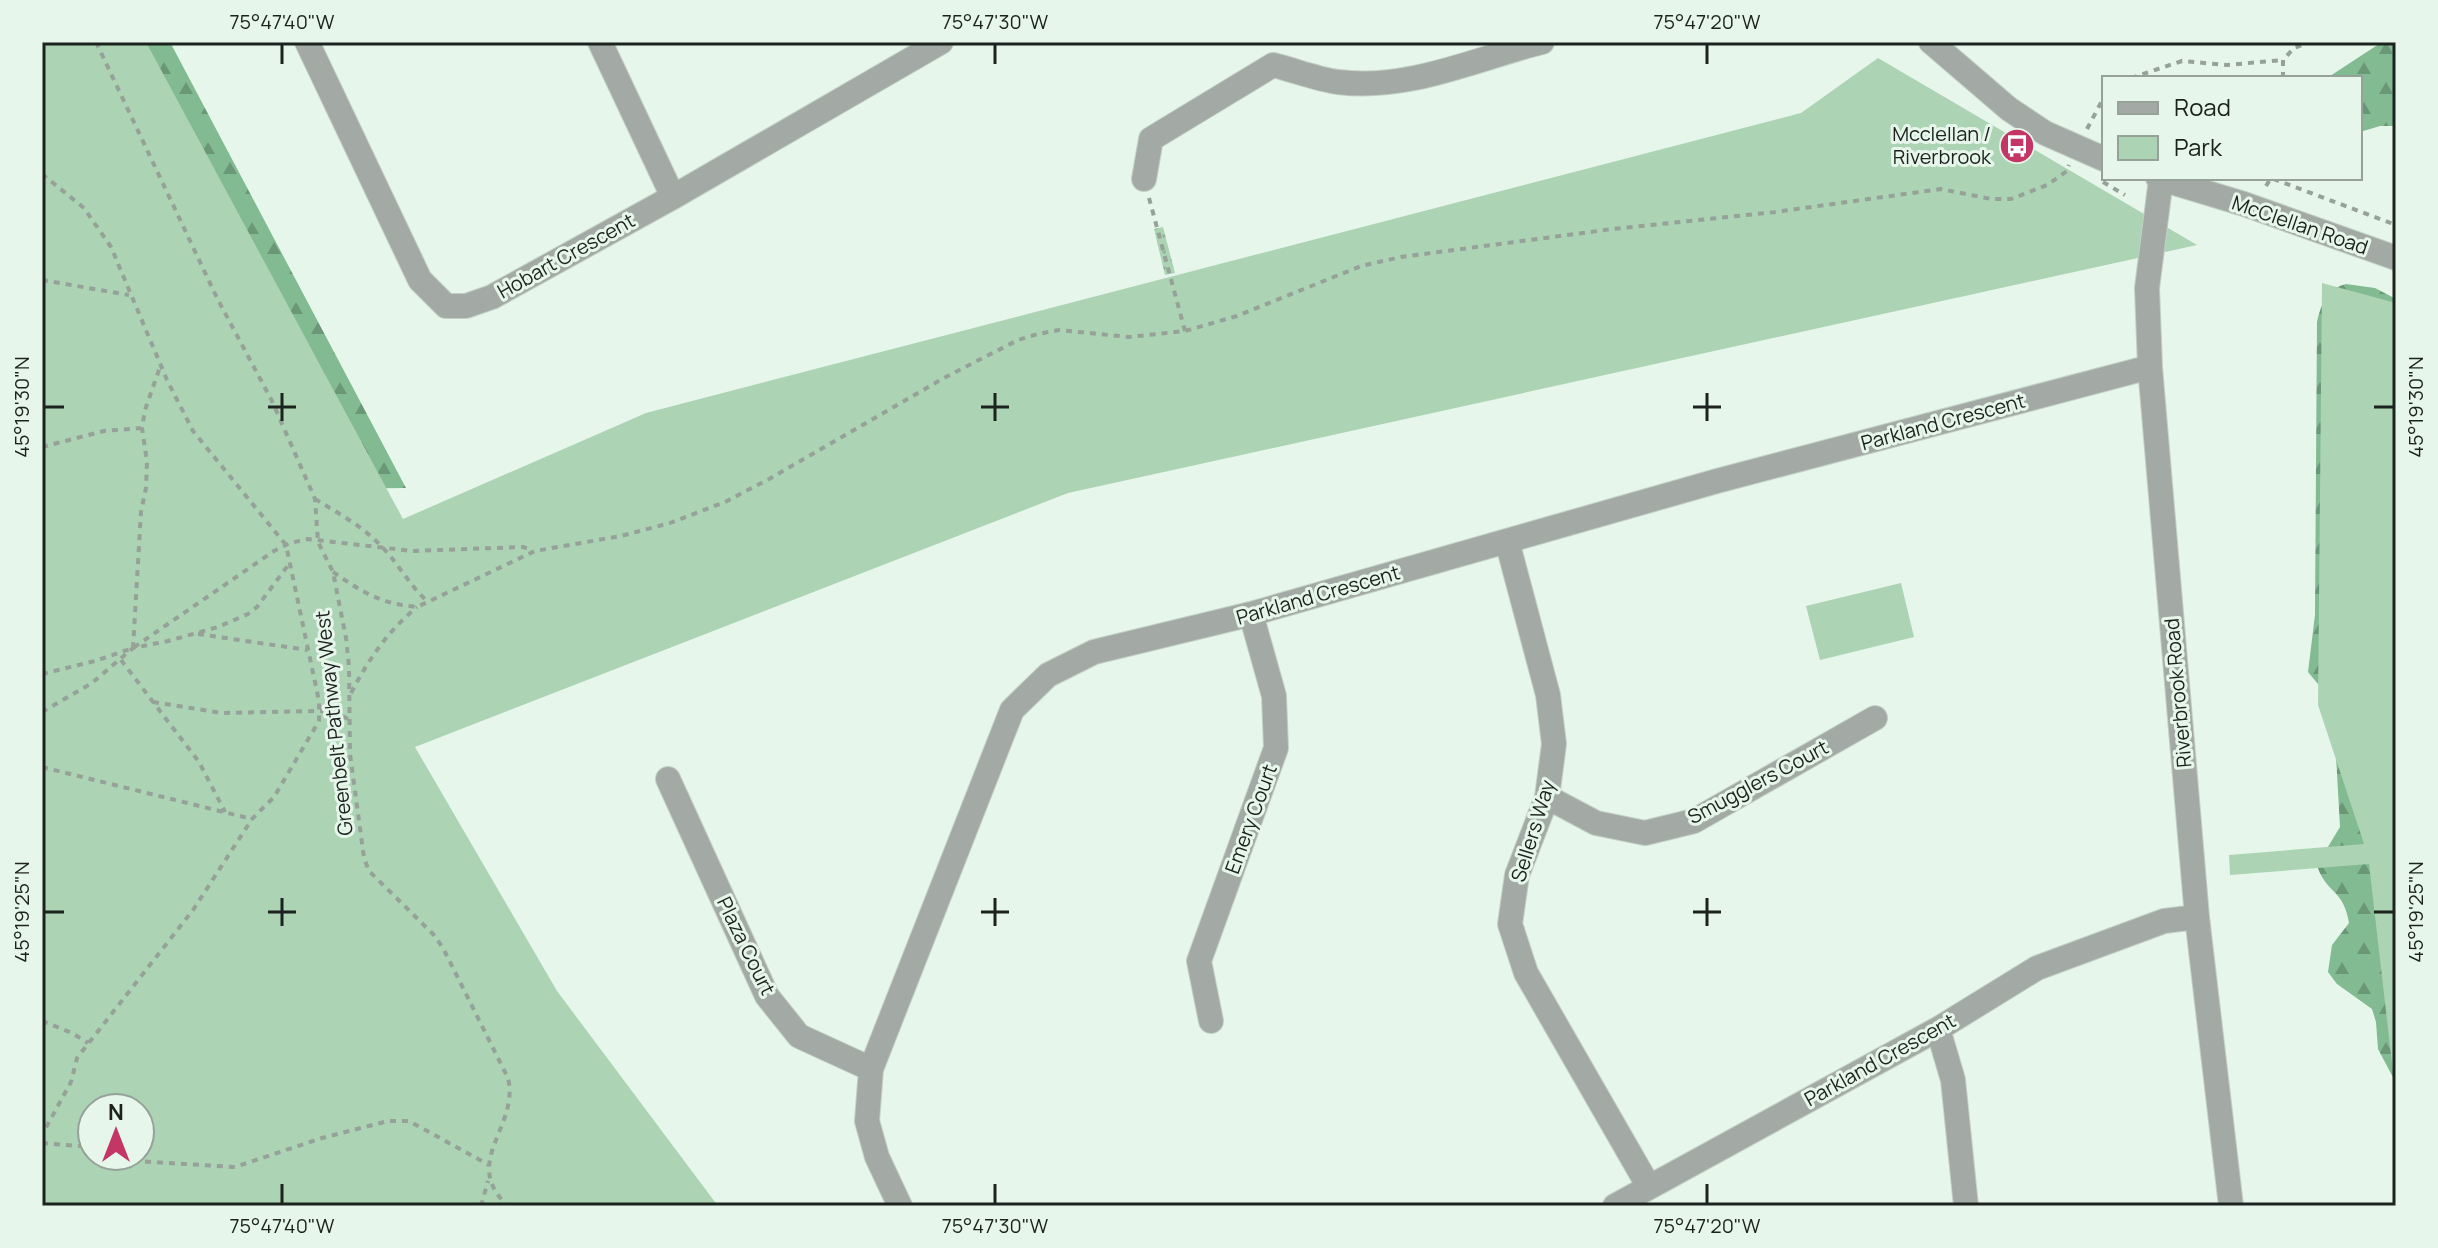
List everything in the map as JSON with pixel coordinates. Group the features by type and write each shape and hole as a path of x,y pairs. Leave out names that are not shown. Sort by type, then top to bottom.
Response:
{"street":[{"name":"Hobart Crescent","path":"307,42 420,280 446,306 466,306 492,297 673,197 941,42"},
{"path":"600,42 673,197"},
{"path":"1144,179 1151,139 1273,65 1338,82 1390,82 1439,73 1542,42"},
{"path":"1931,42 2009,109 2045,133 2102,158"},
{"name":"Riverbrook Road","path":"2159,180 2147,288 2150,367 2197,917 2231,1206"},
{"name":"McClellan Road","path":"2166,180 2244,204 2396,258"},
{"name":"Parkland Crescent","path":"900,1206 877,1157 867,1121 871,1069 1012,710 1048,675 1094,652 1251,614 1717,481 2150,367"},
{"name":"Sellers Way","path":"1507,541 1548,695 1554,744 1547,797 1517,875 1510,924 1526,973 1649,1187"},
{"name":"Emery Court","path":"1211,1021 1199,961 1276,748 1274,696 1251,614"},
{"name":"Smugglers Court","path":"1547,797 1596,823 1645,833 1694,821 1875,718"},
{"name":"Plaza Court","path":"668,779 767,996 799,1036 871,1069"},
{"name":"Parkland Crescent","path":"1615,1206 1938,1029 2037,968 2164,921 2197,917"},
{"path":"1938,1029 1953,1080 1966,1206"}],"path":[{"name":"Greenbelt Pathway West","path":"96,42 218,300 272,401 315,499 318,540 333,572 346,638 350,754 364,858 369,871 433,934 443,948 508,1078 511,1097 489,1165 489,1179 481,1206"},
{"path":"2137,76 2182,61 2227,65 2283,60 2294,48 2310,42"},
{"path":"2283,60 2283,76"},
{"path":"349,696 370,656 397,623 417,607 535,551 621,536 670,523 725,502 942,379 1018,340 1059,330 1129,337 1185,331 1237,316 1361,266 1401,257 1941,189 1991,199 2011,199 2047,185 2067,171 2102,101"},
{"path":"42,174 84,208 111,247 160,366 193,431 286,545 319,711 319,721 312,735 274,797 252,819 193,910 77,1058 71,1082 42,1135"},
{"path":"1144,179 1185,331"},
{"path":"2266,186 2270,180"},
{"path":"2276,180 2396,225"},
{"path":"42,280 129,295"},
{"path":"133,648 141,512 147,475 142,428 160,366"},
{"path":"42,447 104,431 142,428"},
{"path":"315,499 346,518 383,548 413,589 428,602"},
{"path":"42,712 92,683 133,648 286,545 308,539 412,551 523,547 535,551"},
{"path":"42,674 195,633 248,614 257,607 290,563"},
{"path":"333,572 367,595 396,605 417,607"},
{"path":"195,633 308,650"},
{"path":"121,660 199,762 225,812"},
{"path":"153,702 213,713 335,712 348,719"},
{"path":"42,767 252,819"},
{"path":"42,1021 88,1043"},
{"path":"156,1162 235,1167 322,1138 388,1121 409,1121 489,1165"},
{"path":"42,1143 76,1146"},
{"path":"489,1179 508,1206"}],"green space":[{"path":"42,42 146,42 403,519 646,413 1801,113 1878,58 2197,245 1068,493 415,747 557,991 718,1206 42,1206"},
{"path":"100,42 170,42 406,488 317,489"},
{"path":"2382,42 2396,42 2396,126 2380,126 2362,131 2362,76 2330,76"},
{"path":"1163,227 1175,273 1165,275 1154,229"},
{"path":"2322,283 2396,303 2396,1098 2369,864 2230,875 2229,855 2364,844 2318,705"},
{"path":"2346,284 2375,288 2396,299 2396,1083 2378,1049 2372,1009 2337,984 2328,972 2332,945 2349,923 2343,904 2320,874 2317,865 2340,827 2333,702 2308,672 2315,615 2317,322 2326,298 2334,289"},
{"path":"1901,583 1914,637 1820,660 1806,606"}],"place":[{"name":"Mcclellan / Riverbrook","path":"2017,146"}]}
